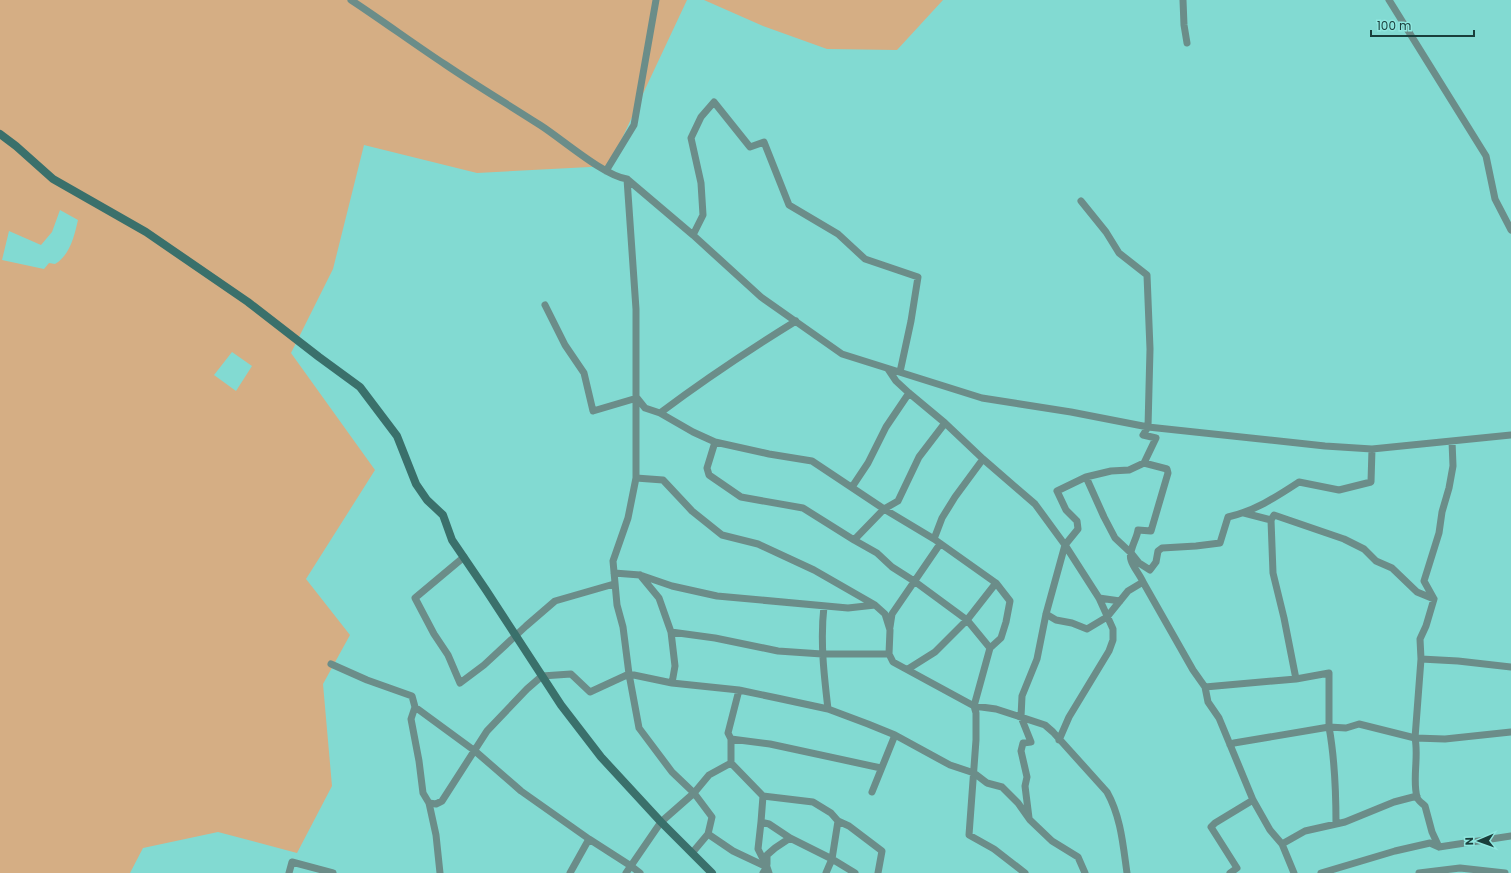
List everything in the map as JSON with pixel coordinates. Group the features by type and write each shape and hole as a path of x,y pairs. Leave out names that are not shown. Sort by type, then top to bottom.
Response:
{"street":[{"path":"351,0 606,171 621,178 628,179 693,235 761,297 842,354 982,398 1071,412 1148,427 1325,446 1372,449 1511,435"},
{"path":"606,171 634,125 656,0"},
{"path":"1183,0 1184,25 1187,43"},
{"path":"1389,0 1486,156 1495,199 1511,230"},
{"path":"693,235 703,215 701,184 691,138 701,117 714,102 750,147 764,142 789,205 838,234 865,259 918,276 911,321 900,372"},
{"path":"0,134 16,146 53,179 146,232 248,302 319,358 360,387 397,436 416,484 427,500 443,514 452,540 561,705 601,757 710,872"},
{"path":"628,179 636,309 636,478 628,518 613,561 614,584 617,605 623,627 629,674 639,728 672,772 694,793 712,817 708,834 692,852"},
{"path":"1030,820 1025,786 1027,777 1021,751 1023,743 1031,742 1021,717 1022,696 1037,659 1046,614 1064,545 1078,529 1078,525 1072,515 1066,510 1057,491 1086,477 1111,470 1129,470 1144,463 1156,438 1143,435 1148,427 1150,349 1147,275 1119,253 1106,232 1081,201"},
{"path":"545,305 564,345 584,373 593,411 637,398"},
{"path":"660,413 711,376 796,321"},
{"path":"888,369 896,380 909,393 945,423 983,459 1035,504 1099,598 1113,629 1114,640 1109,651 1069,717 1059,740"},
{"path":"852,487 868,463 886,427 909,393"},
{"path":"637,398 645,408 660,413 693,432 715,442 769,454 812,461 884,509 934,539 996,583 1010,601 1001,638 990,648 974,706 976,713 976,740 970,835 994,849 1025,873"},
{"path":"854,540 884,509 898,501 920,457 945,423"},
{"path":"1439,847 1432,832 1426,806 1419,802 1417,796 1417,749 1415,738 1421,659 1420,640 1434,599 1424,581 1439,533 1442,512 1449,488 1453,466 1452,441"},
{"path":"715,442 707,468 708,475 741,497 803,508 877,554 892,567 914,581 967,620 990,648"},
{"path":"1086,477 1115,538 1139,563 1150,570 1156,562 1158,551 1162,548 1220,543 1228,518 1244,513 1266,503 1299,482 1339,490 1371,482 1372,449"},
{"path":"934,539 942,518 983,459"},
{"path":"1144,463 1167,469 1168,473 1151,531 1138,530 1138,537 1134,542 1130,559 1193,670 1205,687 1208,702 1219,718 1253,800 1270,830 1282,844 1294,873"},
{"path":"636,478 663,480 692,511 722,535 758,544 814,570 875,605 885,614 890,630"},
{"path":"1244,513 1271,520"},
{"path":"1296,679 1284,618 1273,573 1271,520 1274,515 1344,538 1364,549 1376,561 1392,568 1417,592 1434,599"},
{"path":"940,544 892,614 889,654 893,662 974,706 996,709 1044,726 1107,792 1113,802 1117,813 1127,873"},
{"path":"464,557 415,598 434,634 448,655 460,683 484,665 556,601 614,584"},
{"path":"614,573 640,575 672,586 717,596 848,608 875,605"},
{"path":"640,575 659,598 671,632 674,666 672,683"},
{"path":"1046,614 1056,620 1072,623 1087,629 1107,616 1128,591 1143,582"},
{"path":"908,669 935,652 967,620 996,583"},
{"path":"1099,598 1120,601"},
{"path":"824,606 822,654 828,709"},
{"path":"671,632 715,638 778,651 822,654 889,654"},
{"path":"1421,659 1458,661 1511,667"},
{"path":"331,664 367,680 412,696 415,707 411,719 423,793 430,803 436,835 440,873"},
{"path":"1205,687 1296,679 1328,673 1329,727 1333,752 1336,791 1336,824"},
{"path":"430,803 436,804 442,800 487,731 542,676 571,674 590,692 629,674 672,683 739,690 828,709 895,735 950,765 974,773 987,783 1002,787 1018,803 1030,820 1052,841 1078,857 1085,873"},
{"path":"739,690 728,733 731,739 730,763 762,796 813,802 831,812 838,821 849,826 882,851 878,873"},
{"path":"415,707 475,751 521,791 640,873"},
{"path":"1230,745 1234,743 1329,727 1346,728 1359,724 1415,738 1445,739 1511,732"},
{"path":"872,792 895,735"},
{"path":"731,739 770,744 881,768"},
{"path":"626,873 661,822 694,793 708,775 730,763"},
{"path":"762,796 758,849 766,871"},
{"path":"1282,844 1305,831 1344,822 1394,802 1417,796"},
{"path":"1230,873 1237,868 1211,827 1215,823 1253,800"},
{"path":"826,873 832,859 838,821"},
{"path":"761,822 768,824 790,838 832,859 854,873"},
{"path":"708,834 766,871"},
{"path":"1321,873 1430,842 1439,847 1511,836"},
{"path":"766,871 767,855 790,838"},
{"path":"570,873 589,839"},
{"path":"289,873 292,862 333,873"},
{"path":"1419,873 1460,868 1505,873"}],"shaded area":[{"path":"0,0 687,0 609,166 477,173 364,145 333,269 291,353 375,470 306,579 350,635 323,684 332,786 297,853 218,832 143,848 130,873 0,873","holes":["60,210 78,220 71,245 60,260 55,264 49,263 44,269 2,260 9,231 41,245 52,232","232,352 252,366 236,391 214,375"]},
{"path":"704,0 943,0 897,50 827,49 763,26"}]}
